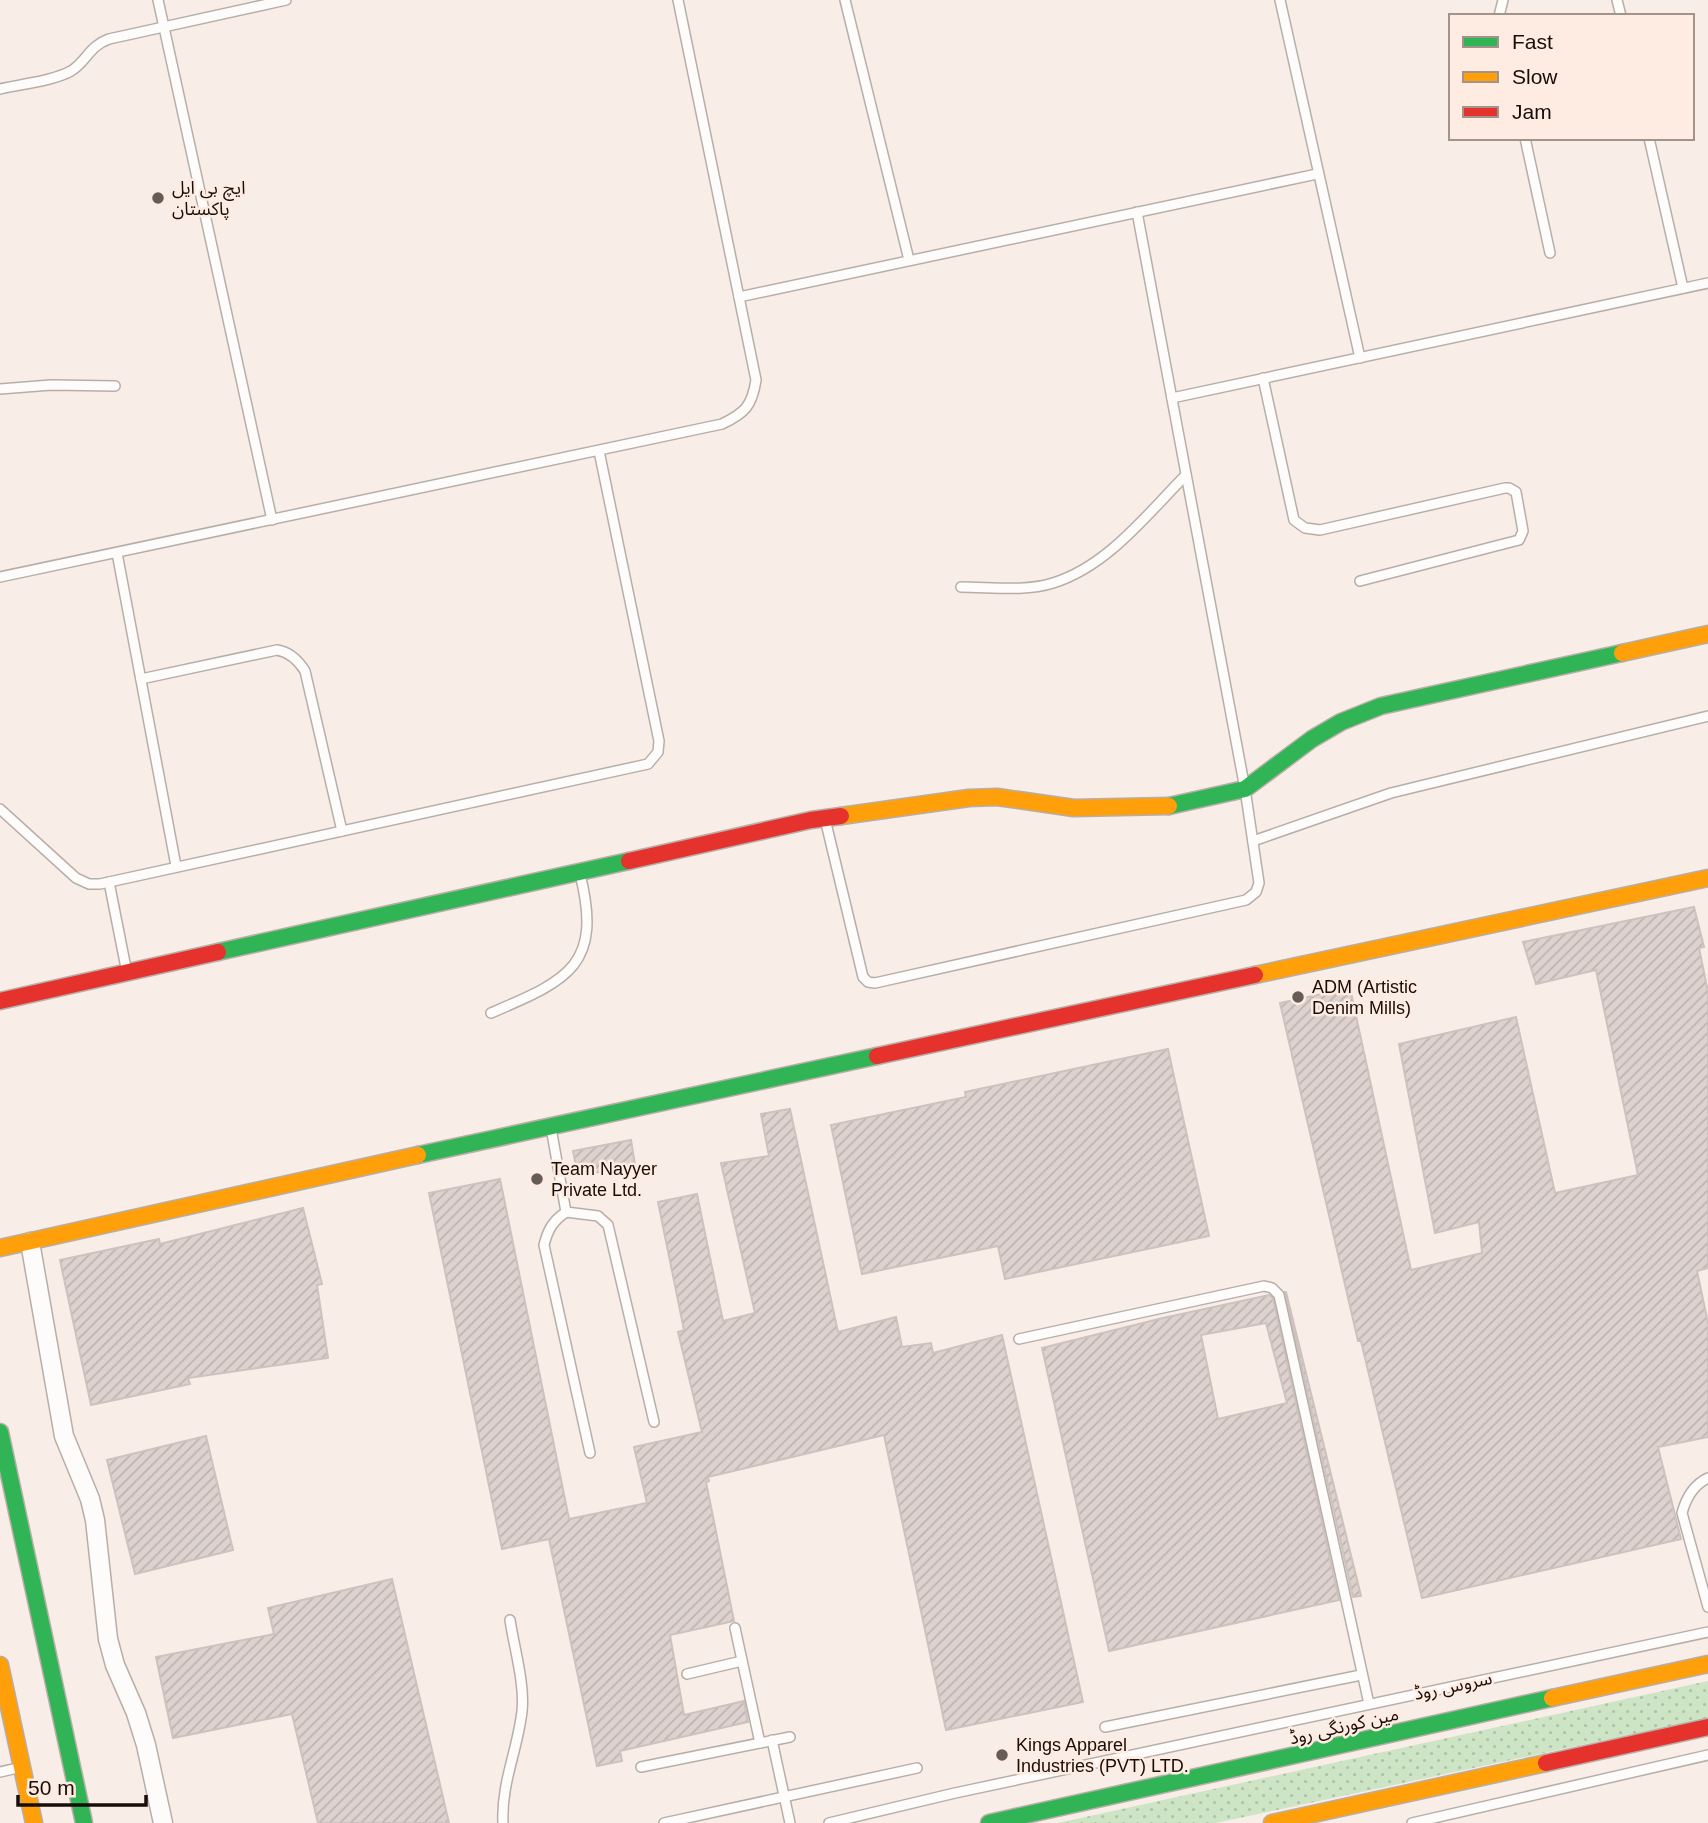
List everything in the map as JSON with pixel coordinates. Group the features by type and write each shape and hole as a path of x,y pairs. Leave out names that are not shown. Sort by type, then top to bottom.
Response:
{"street":[{"path":"0,1002 825,818 983,797 1074,808 1160,808 1245,789 1312,738 1341,722 1381,706 1708,634"},
{"path":"0,1248 551,1126 1708,878"},
{"path":"30,1242 64,1436 90,1499 95,1520 108,1639 115,1665 136,1713 163,1823"},
{"path":"0,1432 84,1823"},
{"name":"مین کورنگی روڈ","path":"989,1823 1708,1664"},
{"path":"0,1665 34,1823"},
{"path":"1272,1823 1708,1727"}],"lane":[{"path":"158,0 272,520"},
{"path":"0,89 74,69 99,42 286,0"},
{"path":"0,577 599,451 722,424 740,416 753,398 756,380 678,0"},
{"path":"845,0 909,260"},
{"path":"1280,0 1360,358"},
{"path":"1525,140 1550,253"},
{"path":"1649,140 1683,288"},
{"path":"738,297 1317,174"},
{"path":"825,818 863,977 868,982 875,983 1246,900 1256,892 1259,883 1245,789 1137,212"},
{"path":"1172,398 1708,283"},
{"path":"1263,378 1294,520 1305,528 1320,530 1505,488 1516,492 1523,531 1519,540 1360,581"},
{"path":"0,389 51,385 115,386"},
{"path":"0,808 76,878 89,884 109,882 648,764 654,758 659,741 599,451"},
{"path":"961,587 1024,588 1052,583 1083,570 1104,556 1186,475"},
{"path":"117,553 176,866"},
{"path":"141,679 276,650 299,661 305,671 341,831"},
{"path":"1253,841 1391,793 1708,716"},
{"path":"491,1013 541,991 568,973 582,951 588,923 579,872"},
{"path":"109,882 127,973"},
{"path":"551,1126 566,1212"},
{"path":"590,1453 544,1245 555,1219 566,1212 598,1216 608,1225 654,1422"},
{"path":"1019,1339 1264,1286 1272,1288 1279,1295 1369,1704"},
{"path":"1708,1478 1685,1499 1682,1513 1708,1607"},
{"path":"503,1823 503,1794 522,1711 522,1696 509,1620"},
{"path":"735,1628 760,1743"},
{"name":"سروس روڈ","path":"829,1823 1708,1632"},
{"path":"687,1674 742,1661"},
{"path":"1105,1727 1361,1675"},
{"path":"641,1767 790,1737"},
{"path":"772,1740 790,1823"},
{"path":"1412,1823 1708,1755"},
{"path":"0,1772 22,1767"},
{"path":"664,1823 917,1768"}],"green space":[{"path":"1708,1681 1708,1718 1216,1823 1058,1823"}],"building":[{"path":"1694,907 1704,947 1699,948 1708,992 1708,1268 1697,1271 1708,1323 1708,1437 1658,1447 1681,1539 1422,1598 1361,1341 1358,1341 1280,1003 1350,988 1411,1270 1482,1253 1479,1222 1435,1233 1399,1044 1516,1017 1555,1193 1638,1175 1596,970 1536,984 1523,942"},
{"path":"1168,1049 1209,1236 1005,1279 998,1246 862,1274 831,1125 966,1097 965,1092"},
{"path":"790,1109 838,1332 896,1317 902,1347 931,1343 933,1353 1002,1335 1083,1702 946,1730 884,1435 708,1477 709,1481 706,1482 734,1621 670,1635 684,1715 744,1701 748,1722 620,1751 622,1761 597,1766 549,1539 502,1549 429,1193 500,1179 569,1519 647,1503 634,1447 702,1432 678,1332 684,1330 658,1202 697,1194 723,1321 755,1313 721,1163 769,1156 761,1114"},
{"path":"631,1140 635,1165 578,1176 573,1151"},
{"path":"303,1208 322,1284 317,1285 328,1358 188,1378 190,1384 91,1405 60,1260 159,1239 160,1244"},
{"path":"1286,1292 1361,1596 1353,1597"},
{"path":"1269,1295 1273,1298 1339,1600 1109,1651 1042,1348","holes":["1266,1323 1287,1403 1218,1419 1201,1335"]},
{"path":"206,1436 233,1550 135,1574 107,1460"},
{"path":"392,1579 449,1823 318,1823 292,1714 173,1738 156,1657 274,1634 268,1608"}],"traffic: fast":[{"path":"1169,806 1245,789 1312,739 1341,722 1381,706 1622,653"},
{"path":"218,952 629,861"},
{"path":"418,1155 877,1056"},
{"path":"0,1432 84,1823"},
{"path":"989,1823 1552,1698"}],"traffic: slow":[{"path":"1622,653 1708,634"},
{"path":"841,816 969,798 997,797 1074,808 1169,806"},
{"path":"1255,975 1708,878"},
{"path":"0,1248 418,1155"},
{"path":"1552,1698 1708,1664"},
{"path":"0,1665 34,1823"},
{"path":"1272,1823 1546,1763"}],"traffic: jam":[{"path":"629,861 811,820 841,816"},
{"path":"0,1001 218,952"},
{"path":"877,1056 1255,975"},
{"path":"1546,1763 1708,1727"}],"place":[{"name":"ایچ بی ایل پاکستان","path":"158,198"},
{"name":"ADM (Artistic Denim Mills)","path":"1298,997"},
{"name":"Team Nayyer Private Ltd.","path":"537,1179"},
{"name":"Kings Apparel Industries (PVT) LTD.","path":"1002,1755"}]}
